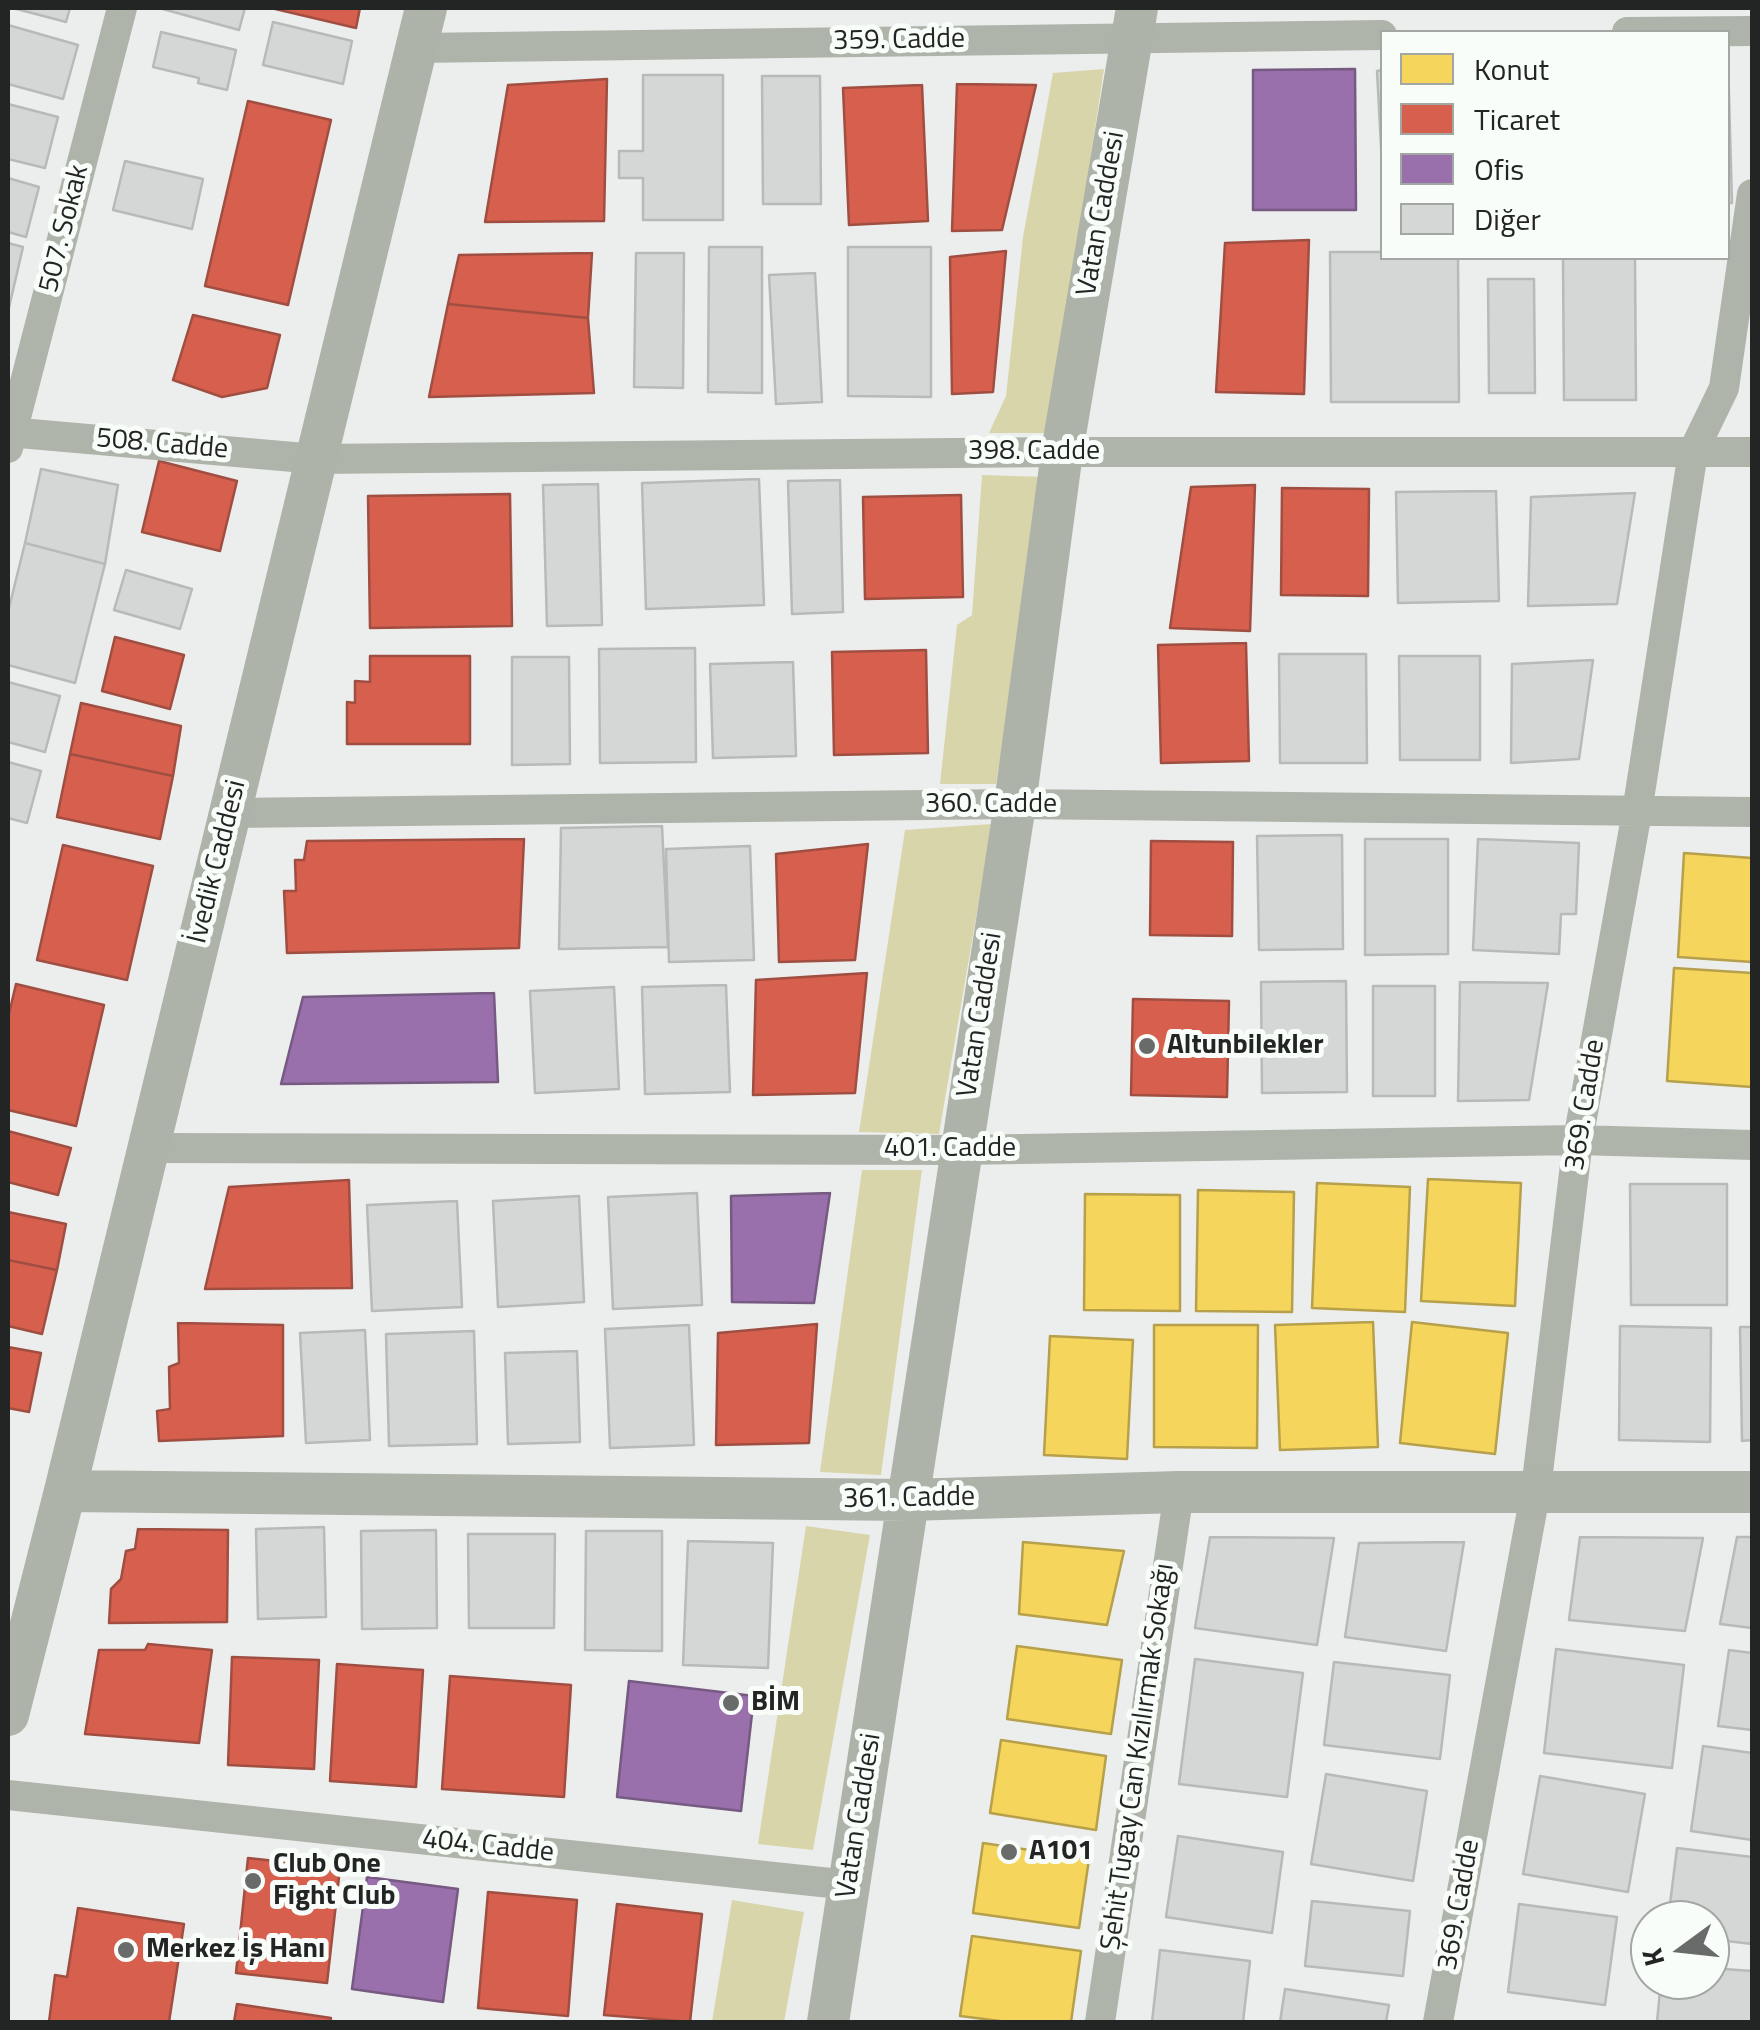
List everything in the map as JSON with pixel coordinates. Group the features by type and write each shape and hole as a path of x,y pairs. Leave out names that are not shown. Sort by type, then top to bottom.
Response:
{"main road":[{"name":"Vatan Caddesi","path":"828,2022 1014,804 1062,452 1135,23"},
{"name":"İvedik Caddesi","path":"8,1715 14,1657 65,1492 421,28"},
{"name":"361. Cadde","path":"65,1492 907,1500 1179,1492 1752,1492"}],"street":[{"name":"507. Sokak","path":"9,438 122,8"},
{"name":"359. Cadde","path":"421,28 1135,23 1380,35"},
{"name":"369. Cadde","path":"1438,2022 1536,1490 1578,1140 1637,812 1693,452 1724,388 1752,194"},
{"name":"508. Cadde","path":"9,438 316,459"},
{"name":"398. Cadde","path":"316,459 1062,452 1752,452"},
{"name":"360. Cadde","path":"230,813 1014,804 1752,812"},
{"name":"401. Cadde","path":"148,1148 959,1150 1578,1140 1752,1146"},
{"name":"Şehit Tugay Can Kızılırmak Sokağı","path":"1100,2022 1179,1492"},
{"name":"404. Cadde","path":"8,1795 849,1886"}],"shaded area":[{"path":"1104,69 1049,433 989,433 1006,396 1023,237 1053,73"},
{"path":"982,475 1046,477 996,784 940,784 957,625 972,615"},
{"path":"992,824 939,1134 859,1132 905,830"},
{"path":"862,1170 922,1170 881,1475 820,1472"},
{"path":"806,1526 870,1535 813,1850 758,1844"},
{"path":"732,1900 804,1912 784,2022 712,2022"}],"building: Konut":[{"path":"1684,853 1752,858 1752,962 1678,957"},
{"path":"1674,968 1752,973 1752,1087 1667,1081"},
{"path":"1428,1179 1521,1183 1515,1306 1421,1301"},
{"path":"1317,1183 1410,1187 1405,1312 1312,1308"},
{"path":"1198,1190 1294,1192 1292,1312 1196,1311"},
{"path":"1085,1194 1180,1195 1180,1311 1084,1310"},
{"path":"1373,1322 1378,1447 1280,1450 1275,1325"},
{"path":"1412,1322 1508,1333 1495,1454 1400,1443"},
{"path":"1154,1325 1258,1325 1257,1448 1154,1447"},
{"path":"1050,1336 1133,1340 1127,1459 1044,1455"},
{"path":"1023,1542 1124,1551 1107,1625 1019,1614"},
{"path":"1017,1646 1122,1660 1111,1734 1007,1719"},
{"path":"1001,1740 1106,1756 1096,1830 990,1813"},
{"path":"983,1843 1089,1859 1079,1928 973,1913"},
{"path":"972,1936 1081,1951 1071,2022 1008,2022 960,2016"}],"building: Ticaret":[{"path":"271,8 360,8 356,28"},
{"path":"607,79 604,221 485,222 508,85"},
{"path":"957,84 1036,85 1002,230 952,231"},
{"path":"922,85 928,221 849,225 843,88"},
{"path":"248,101 331,120 288,305 205,286"},
{"path":"1309,240 1304,394 1216,392 1225,243"},
{"path":"1006,251 993,392 952,394 950,257"},
{"path":"592,253 588,318 448,304 459,255"},
{"path":"448,304 588,318 594,393 429,397"},
{"path":"193,315 280,335 267,388 222,397 173,380"},
{"path":"159,461 237,481 220,551 142,532"},
{"path":"1255,485 1250,631 1170,628 1191,487"},
{"path":"1282,488 1369,489 1368,596 1281,595"},
{"path":"510,494 512,626 370,628 368,496"},
{"path":"961,495 963,597 865,599 863,497"},
{"path":"115,637 184,655 170,709 102,691"},
{"path":"1246,643 1249,761 1161,763 1158,645"},
{"path":"926,650 928,753 834,755 832,652"},
{"path":"370,656 470,656 470,744 347,744 347,702 355,703 355,681 370,682"},
{"path":"81,703 181,726 173,776 70,754"},
{"path":"70,754 173,776 160,839 57,817"},
{"path":"524,839 519,948 287,953 284,891 296,891 295,860 304,860 307,841"},
{"path":"1151,841 1233,842 1232,936 1150,935"},
{"path":"868,844 855,960 779,962 776,854"},
{"path":"63,845 153,866 127,980 37,960"},
{"path":"867,973 855,1093 753,1095 756,980"},
{"path":"16,984 104,1005 76,1126 8,1110 8,1018"},
{"path":"1133,999 1229,1001 1227,1097 1131,1095"},
{"path":"8,1131 71,1148 58,1195 8,1182"},
{"path":"349,1180 352,1288 205,1289 229,1187"},
{"path":"8,1212 66,1224 57,1270 8,1260"},
{"path":"8,1260 57,1270 42,1334 8,1326"},
{"path":"178,1323 283,1325 283,1436 159,1441 157,1411 170,1409 169,1367 179,1363"},
{"path":"817,1324 809,1443 716,1445 718,1333"},
{"path":"8,1347 41,1353 29,1412 8,1408"},
{"path":"138,1529 228,1530 227,1622 109,1623 111,1589 121,1579 126,1551 135,1549"},
{"path":"148,1644 212,1650 199,1743 85,1734 99,1650 145,1650"},
{"path":"232,1657 319,1660 314,1769 228,1765"},
{"path":"337,1664 423,1670 416,1787 330,1781"},
{"path":"450,1676 571,1685 564,1797 442,1789"},
{"path":"248,1858 340,1868 327,1983 236,1973"},
{"path":"488,1892 577,1900 568,2016 478,2008"},
{"path":"617,1904 702,1914 690,2022 604,2015"},
{"name":"Merkez İş Hanı","path":"78,1908 184,1924 169,2022 49,2022 55,1975 67,1977"},
{"path":"237,2004 331,2018 330,2022 234,2022"}],"building: Ofis":[{"path":"1355,69 1356,210 1253,210 1253,70"},
{"path":"494,993 498,1082 281,1084 303,997"},
{"path":"830,1193 814,1303 732,1302 731,1196"},
{"path":"629,1681 754,1696 741,1811 617,1797"},
{"path":"367,1877 458,1889 443,2002 352,1989"}],"building: Diğer":[{"path":"13,8 70,8 66,22"},
{"path":"159,8 245,8 239,30"},
{"path":"273,22 352,41 343,84 263,65"},
{"path":"8,25 78,45 63,99 8,84"},
{"path":"161,32 236,50 227,90 198,83 199,78 153,67"},
{"path":"1380,70 1380,127 1377,71"},
{"path":"643,75 723,75 723,220 643,220 643,178 619,178 619,151 643,151"},
{"path":"762,76 820,76 821,204 763,204"},
{"path":"8,104 58,117 45,168 8,159"},
{"path":"1730,131 1732,203 1730,203"},
{"path":"125,161 203,179 192,229 113,210"},
{"path":"8,178 39,187 26,237 8,232"},
{"path":"8,243 23,247 8,312"},
{"path":"709,247 762,247 762,393 708,392"},
{"path":"848,247 931,247 931,397 848,396"},
{"path":"1330,252 1380,252 1380,260 1458,260 1459,402 1331,402"},
{"path":"636,253 684,253 683,388 634,387"},
{"path":"1563,260 1635,260 1636,400 1564,400"},
{"path":"815,273 822,402 776,404 769,275"},
{"path":"1488,279 1534,279 1535,393 1489,393"},
{"path":"41,469 118,485 105,564 25,543"},
{"path":"759,479 764,605 646,609 642,483"},
{"path":"840,480 843,612 792,614 788,481"},
{"path":"598,484 602,625 547,626 543,485"},
{"path":"1496,491 1499,601 1398,603 1396,492"},
{"path":"1635,493 1617,604 1528,606 1531,497"},
{"path":"25,543 105,564 75,683 8,665 8,612"},
{"path":"126,570 192,589 180,629 114,610"},
{"path":"695,648 696,762 600,763 599,649"},
{"path":"1279,654 1366,654 1367,763 1280,763"},
{"path":"1399,656 1480,656 1480,760 1400,760"},
{"path":"512,657 569,657 570,764 512,765"},
{"path":"1593,660 1579,759 1511,763 1512,664"},
{"path":"793,662 796,756 713,758 710,664"},
{"path":"8,682 60,696 45,752 8,742"},
{"path":"8,762 41,771 27,823 8,818"},
{"path":"662,826 668,947 559,949 561,828"},
{"path":"1342,835 1343,949 1259,950 1257,836"},
{"path":"1365,839 1448,839 1448,954 1365,955"},
{"path":"1478,839 1579,843 1576,914 1561,914 1559,954 1473,950"},
{"path":"750,846 754,960 669,962 666,849"},
{"path":"1346,981 1347,1092 1262,1093 1261,982"},
{"path":"1460,982 1548,983 1529,1100 1458,1101"},
{"path":"726,985 730,1092 645,1094 642,987"},
{"path":"1373,986 1435,986 1435,1096 1373,1096"},
{"path":"614,987 619,1089 535,1093 530,991"},
{"path":"1630,1184 1727,1184 1727,1305 1631,1305"},
{"path":"697,1193 702,1305 613,1309 608,1197"},
{"path":"579,1196 584,1302 498,1307 493,1201"},
{"path":"457,1201 462,1307 372,1311 367,1205"},
{"path":"689,1325 694,1445 610,1448 605,1329"},
{"path":"1620,1326 1711,1328 1710,1442 1619,1440"},
{"path":"1740,1327 1752,1327 1752,1440 1742,1441"},
{"path":"365,1330 370,1440 306,1443 300,1333"},
{"path":"474,1331 477,1444 389,1446 386,1334"},
{"path":"577,1351 580,1442 508,1444 505,1353"},
{"path":"324,1527 326,1617 258,1619 256,1529"},
{"path":"436,1530 437,1628 362,1629 361,1531"},
{"path":"586,1531 662,1531 662,1651 585,1650"},
{"path":"468,1534 555,1534 554,1628 469,1628"},
{"path":"1210,1537 1334,1538 1317,1645 1195,1628"},
{"path":"1580,1537 1703,1538 1685,1631 1569,1620"},
{"path":"1737,1537 1752,1537 1752,1628 1720,1624"},
{"path":"688,1541 773,1543 768,1668 683,1665"},
{"path":"1464,1542 1446,1651 1345,1637 1359,1543"},
{"path":"1556,1649 1684,1665 1672,1768 1544,1753"},
{"path":"1729,1650 1752,1653 1752,1730 1718,1726"},
{"path":"1195,1659 1303,1673 1287,1797 1179,1784"},
{"path":"1334,1662 1450,1675 1440,1759 1324,1745"},
{"path":"1703,1746 1752,1753 1752,1840 1691,1831"},
{"path":"1326,1774 1427,1791 1413,1881 1311,1864"},
{"path":"1540,1776 1645,1794 1628,1892 1523,1874"},
{"path":"1178,1836 1283,1852 1272,1933 1166,1917"},
{"path":"1677,1848 1752,1857 1752,1944 1730,1941 1730,1900 1670,1900"},
{"path":"1312,1901 1410,1911 1403,1976 1305,1966"},
{"path":"1519,1904 1617,1917 1605,2005 1508,1992"},
{"path":"1160,1950 1250,1961 1243,2022 1152,2022"},
{"path":"1730,1969 1752,1971 1752,2022 1657,2022 1659,2000 1730,2000"},
{"path":"1285,1989 1389,2005 1386,2022 1280,2022"}],"place":[{"name":"Altunbilekler","path":"1147,1046"},
{"name":"BİM","path":"731,1703"},
{"name":"A101","path":"1009,1852"},
{"name":"Club One Fight Club","path":"253,1881"},
{"name":"Merkez İş Hanı","path":"126,1950"}]}
